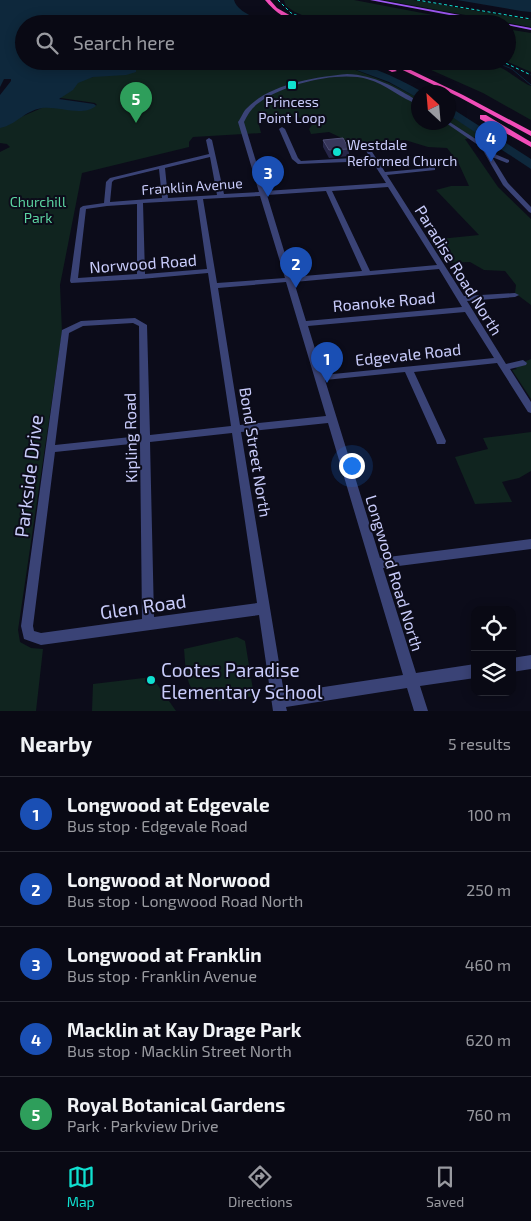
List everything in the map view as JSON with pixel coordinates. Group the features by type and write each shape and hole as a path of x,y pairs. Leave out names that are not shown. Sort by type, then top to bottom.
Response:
{"highway":[{"path":"267,0 275,9 286,15"},
{"path":"265,8 277,15"},
{"path":"393,70 425,85"},
{"path":"406,70 462,96 531,134"},
{"path":"456,103 531,145"}],"main road":[{"path":"372,0 456,15"},
{"path":"516,26 531,29"}],"street":[{"name":"Longwood Road North","path":"411,100 369,78 339,75 318,78 266,96 252,105 243,115 242,127 422,711"},
{"path":"456,127 473,138 489,154 505,184 531,212"},
{"path":"282,129 295,159 300,162 374,159"},
{"path":"210,140 221,197"},
{"name":"Paradise Road North","path":"365,145 531,410"},
{"path":"489,154 507,161 499,167 498,171"},
{"path":"107,204 111,180 212,155"},
{"path":"383,174 433,169 425,160"},
{"path":"162,167 165,200"},
{"name":"Franklin Avenue","path":"77,282 74,281 73,277 85,207 390,185"},
{"path":"328,189 367,273"},
{"name":"Bond Street North","path":"200,198 279,706"},
{"path":"140,202 141,277"},
{"name":"Norwood Road","path":"214,286 441,267"},
{"name":"Norwood Road","path":"77,282 211,271"},
{"path":"462,299 515,295"},
{"name":"Roanoke Road","path":"302,324 468,309"},
{"name":"Kipling Road","path":"73,327 136,320 143,325 148,624"},
{"name":"Parkside Drive","path":"29,635 27,626 65,331 73,327"},
{"name":"Edgevale Road","path":"319,378 408,369 523,363"},
{"path":"408,369 441,441"},
{"path":"51,449 332,419"},
{"path":"376,564 531,544"},
{"name":"Glen Road","path":"29,635 41,639 264,608"},
{"path":"516,664 531,662"},
{"path":"279,706 412,680 471,672"}],"green space":[{"path":"284,0 354,0 433,15 302,15 286,6"},
{"path":"384,0 413,0 502,15 466,15"},
{"path":"516,17 531,20 531,27 516,24"},
{"path":"516,30 531,33 531,72 516,65"},
{"name":"Churchill Park","path":"115,70 355,70 389,83 411,94 411,130 456,130 456,119 483,136 465,139 498,187 531,219 531,305 515,293 516,285 505,271 484,270 470,262 445,263 430,240 479,235 436,190 451,186 469,186 458,162 447,148 428,147 405,140 360,144 348,141 329,132 311,134 309,129 314,122 307,119 279,117 258,121 261,133 193,137 189,142 189,147 82,173 60,285 62,332 18,630 20,642 31,648 43,649 36,711 0,711 0,152 10,147 7,144 0,143 0,126 44,107 87,108 97,105 59,96 77,82"},
{"path":"431,70 504,70 531,86 531,120 483,93"},
{"path":"531,359 531,399 512,370 517,369 514,366"},
{"path":"531,432 531,471 519,478 502,482 512,502 475,504 455,457 488,449 483,438"},
{"path":"237,637 245,641 254,696 216,700 199,696 192,689 188,680 184,649"},
{"path":"152,677 176,711 92,711 93,684"}],"water":[{"path":"0,0 234,0 243,12 250,15 15,15 15,70 136,70 136,72 126,75 93,77 78,83 73,90 59,99 94,104 96,106 90,109 77,111 42,108 30,112 11,124 0,128 0,95 11,79 4,79 0,87"},
{"path":"457,0 531,0 531,12 521,11"},
{"path":"356,70 375,70 390,76 411,86 411,94 389,82"},
{"path":"456,111 531,159 531,169 456,120"}],"building":[{"path":"343,138 349,149 329,150 323,140"}],"waterway":[{"path":"513,70 531,85"}],"railway":[{"path":"278,0 291,13 296,15"},
{"path":"417,0 507,15"},
{"path":"516,16 531,19"},
{"path":"516,68 531,75"}],"place":[{"name":"Princess Point Loop","path":"292,85"},
{"name":"Royal Botanical Gardens","path":"136,123"},
{"name":"Westdale Reformed Church","path":"337,152"},
{"name":"Macklin at Kay Drage Park","path":"491,162"},
{"name":"Longwood at Franklin","path":"268,197"},
{"name":"Longwood at Norwood","path":"296,288"},
{"name":"Longwood at Edgevale","path":"327,383"},
{"name":"Cootes Paradise Elementary School","path":"151,680"}]}
